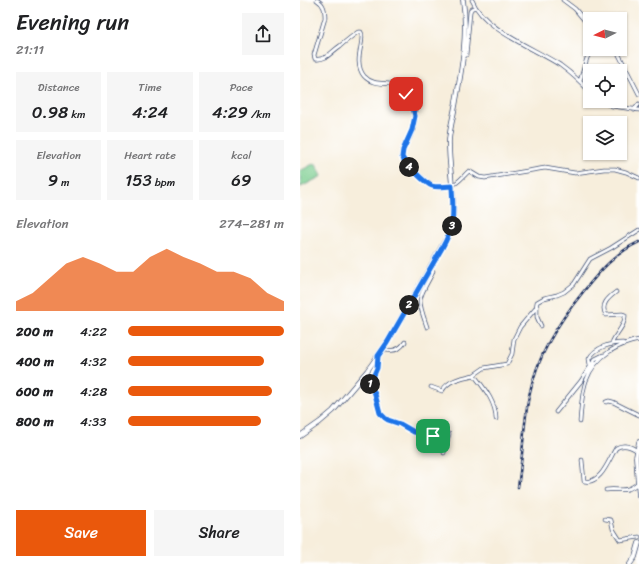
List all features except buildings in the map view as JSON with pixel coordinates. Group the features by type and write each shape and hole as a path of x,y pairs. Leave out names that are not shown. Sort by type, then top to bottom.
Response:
{"street":[{"path":"317,0 322,4 325,12 325,18 314,56 315,59 320,60 330,55 358,32 361,32 363,37 359,57 363,74 367,79 376,83 399,86 402,88 414,107 414,123 410,137 403,150 402,157 410,169 432,186 452,186 469,171 479,177 485,178 545,168 575,173 615,169 639,178"},
{"path":"300,436 333,411 378,356 447,239 452,224 453,214 452,186 449,164 450,138 463,58 465,22 463,0"},
{"path":"472,0 475,7 491,25 561,66 583,84"},
{"path":"563,0 583,19"},
{"path":"463,58 466,55 470,12 471,9 475,7"},
{"path":"580,81 588,56"},
{"path":"620,56 639,94"},
{"path":"634,110 639,104"},
{"path":"623,108 639,110"},
{"path":"431,387 442,391 450,381 474,375 484,368 501,366 508,362 512,354 514,338 520,327 536,308 538,302 544,298 557,296 564,292 574,284 590,259 611,248 639,230"},
{"path":"427,327 419,302 420,296 432,274 430,268"},
{"path":"612,343 625,318 625,315 622,314 606,315 604,312 604,305 606,301 616,292"},
{"path":"538,302 537,314 541,326"},
{"path":"590,365 589,361 591,355 612,343 623,343 639,340"},
{"path":"383,349 389,351 400,348 405,342"},
{"path":"580,422 586,379 596,362 623,343"},
{"path":"556,412 581,381 590,365 597,357 606,354"},
{"path":"378,356 377,368 370,384 375,394 380,413 388,420 400,424 414,432 435,437 449,434 444,453"},
{"path":"474,375 493,403 496,419"},
{"path":"606,402 613,402 639,414"},
{"path":"639,442 636,450 639,496"},
{"path":"582,460 584,482 589,482 596,479 602,473 616,448 620,446 628,446 636,450"},
{"path":"606,490 624,491 633,488 638,484"},
{"path":"605,519 611,520 613,531 620,540 639,537"},
{"path":"630,564 635,557 639,543"}],"green space":[{"path":"315,163 322,176 301,187 300,171"}],"railway":[{"path":"518,487 525,419 529,396 537,367 543,354 565,316 595,277 615,257 630,246 639,242"}],"route":[{"path":"406,94 414,107 415,116 410,137 403,150 402,157 410,169 428,184 437,187 452,186 453,218 447,239 378,356 377,368 370,381 370,386 374,391 380,413 385,418 397,422 414,432 433,436"}]}
